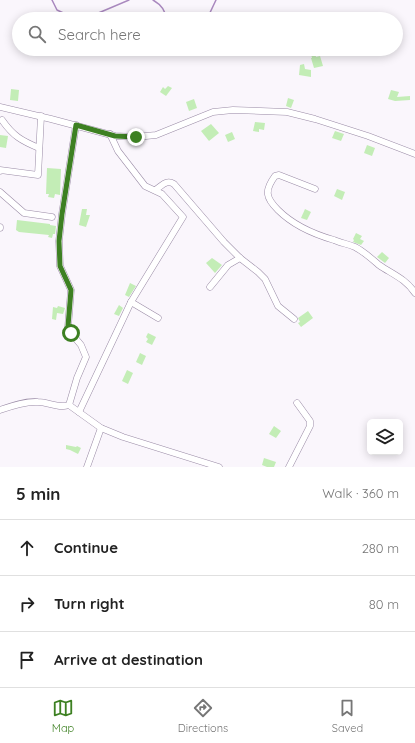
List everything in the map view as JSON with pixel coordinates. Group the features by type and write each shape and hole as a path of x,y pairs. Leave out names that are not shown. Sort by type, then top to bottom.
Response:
{"street":[{"path":"0,107 42,116 110,134 136,137 156,135 213,112 233,110 287,112 315,118 415,154"},
{"path":"0,171 38,175 42,116"},
{"path":"2,120 13,135 39,148"},
{"path":"68,405 86,357 81,345 71,333 68,326 71,290 60,266 59,241 62,214 76,125"},
{"path":"79,412 131,302 183,217 162,194 145,186 118,151 110,134"},
{"path":"315,189 280,176 275,176 268,186 268,196 272,205 301,228 355,247 384,268 403,279 415,293"},
{"path":"155,190 166,182 174,184 224,242 265,279 278,306 294,319"},
{"path":"0,192 24,213 52,217"},
{"path":"210,287 228,265 240,258"},
{"path":"131,302 158,318"},
{"path":"0,410 12,406 35,402 50,403 61,407 68,405 101,428 123,437 217,467"},
{"path":"289,467 310,426 310,422 297,403"},
{"path":"87,467 101,428"}],"building":[{"path":"312,56 320,56 323,66 314,68"},
{"path":"304,64 305,69 311,70 311,77 299,75 300,65"},
{"path":"168,86 172,88 166,96 160,92 163,87 165,89"},
{"path":"11,89 19,90 18,101 10,100"},
{"path":"391,90 399,92 397,97 410,96 410,100 395,101 388,99"},
{"path":"288,98 294,100 291,108 286,106"},
{"path":"194,99 197,108 189,111 186,102"},
{"path":"255,122 265,123 264,130 259,129 259,132 253,131"},
{"path":"211,124 219,133 209,141 201,131"},
{"path":"335,131 344,134 341,141 332,138"},
{"path":"232,132 235,139 228,142 225,135"},
{"path":"0,135 8,136 6,148 0,147"},
{"path":"367,145 375,148 372,156 364,153"},
{"path":"47,168 61,169 60,195 55,194 54,198 48,197 49,194 46,194"},
{"path":"337,189 345,192 342,200 334,196"},
{"path":"82,209 87,209 86,215 90,215 86,227 79,225"},
{"path":"305,209 311,212 307,220 301,218"},
{"path":"17,220 56,226 55,234 53,234 52,238 48,237 49,235 19,232 16,230"},
{"path":"356,233 362,236 360,239 364,241 361,245 353,242"},
{"path":"382,252 389,258 385,263 377,257"},
{"path":"212,258 222,265 215,273 206,263"},
{"path":"130,283 136,286 129,297 125,295"},
{"path":"119,305 123,308 119,316 114,314"},
{"path":"58,306 65,308 63,314 57,313 56,320 52,319 53,307 57,308"},
{"path":"308,311 313,318 301,327 298,323 300,322 298,318"},
{"path":"148,333 156,337 152,345 146,342 148,339 146,337"},
{"path":"140,353 146,356 142,365 136,362"},
{"path":"127,370 133,373 128,384 122,381"},
{"path":"274,426 281,431 276,438 269,434"},
{"path":"66,445 81,448 78,454 66,449"},
{"path":"264,458 276,462 274,467 262,465"}],"waterway":[{"path":"52,0 57,10 61,12"},
{"path":"101,12 129,0"},
{"path":"153,0 158,3 164,12"},
{"path":"210,12 216,0"}],"route":[{"path":"71,333 68,326 71,290 60,266 59,241 76,125 115,136 136,137"}]}
